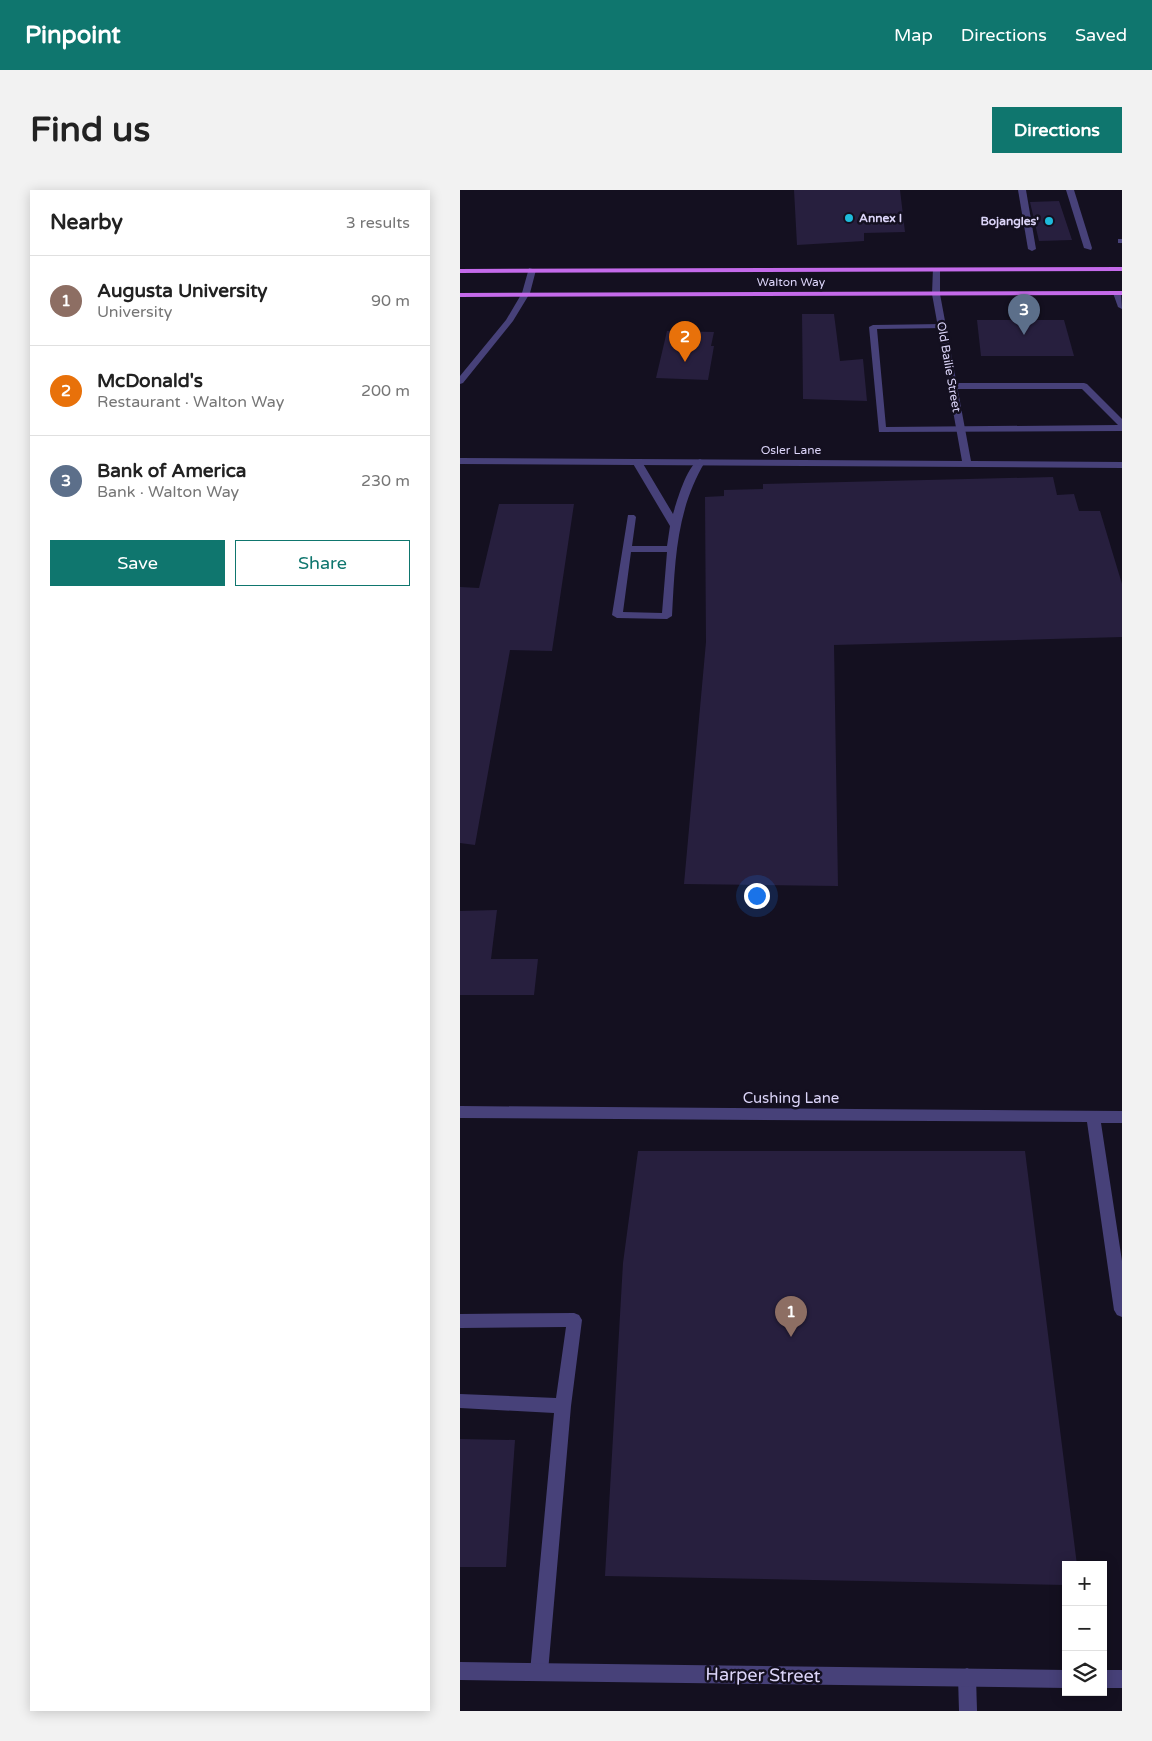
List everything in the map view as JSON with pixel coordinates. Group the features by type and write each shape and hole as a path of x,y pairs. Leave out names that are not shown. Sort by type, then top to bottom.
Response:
{"main road":[{"name":"Walton Way","path":"460,271 1122,269"},
{"name":"Walton Way","path":"460,295 526,293 1120,293"}],"street":[{"path":"1022,190 1032,250"},
{"path":"1070,190 1088,248"},
{"path":"460,380 509,320 526,293 532,270"},
{"name":"Old Bailie Street","path":"936,270 936,294 967,463"},
{"path":"1120,293 1122,307"},
{"path":"942,326 873,327 882,430 1122,428"},
{"path":"953,386 1084,386 1122,424"},
{"name":"Osler Lane","path":"460,461 1122,465"},
{"path":"637,462 675,526"},
{"path":"631,517 617,614 667,616 675,526 690,476 700,462"},
{"path":"627,549 673,549"},
{"name":"Cushing Lane","path":"460,1112 1122,1117"},
{"path":"1093,1117 1122,1310"},
{"path":"460,1321 574,1320 539,1672"},
{"path":"460,1401 564,1406"},
{"name":"Harper Street","path":"460,1671 1062,1679"},
{"path":"967,1677 968,1711"},
{"path":"1107,1679 1122,1679"}],"building":[{"name":"Annex I","path":"794,190 900,190 905,232 864,233 864,241 797,245"},
{"name":"Bojangles'","path":"1059,201 1072,240 1039,241 1030,202"},
{"path":"802,314 834,314 840,361 863,359 867,401 803,399"},
{"path":"977,320 1064,320 1074,356 981,356"},
{"path":"667,331 714,332 711,346 714,346 708,380 656,378"},
{"path":"1053,477 1057,495 1074,494 1079,511 1100,511 1122,584 1122,637 834,645 838,886 684,884 706,642 705,497 724,496 724,490 763,489 763,484"},
{"path":"499,504 574,504 552,651 510,650 475,845 460,843 460,587 479,588"},
{"path":"497,910 491,959 538,959 534,995 460,995 460,911"},
{"path":"638,1151 1025,1151 1076,1561 1062,1561 1062,1585 605,1576 623,1263"},
{"path":"460,1439 515,1440 506,1567 460,1567"}],"place":[{"name":"Annex I","path":"849,218"},
{"name":"Bojangles'","path":"1049,221"},
{"name":"Bank of America","path":"1024,335"},
{"name":"McDonald's","path":"685,362"},
{"name":"Augusta University","path":"791,1337"}]}
